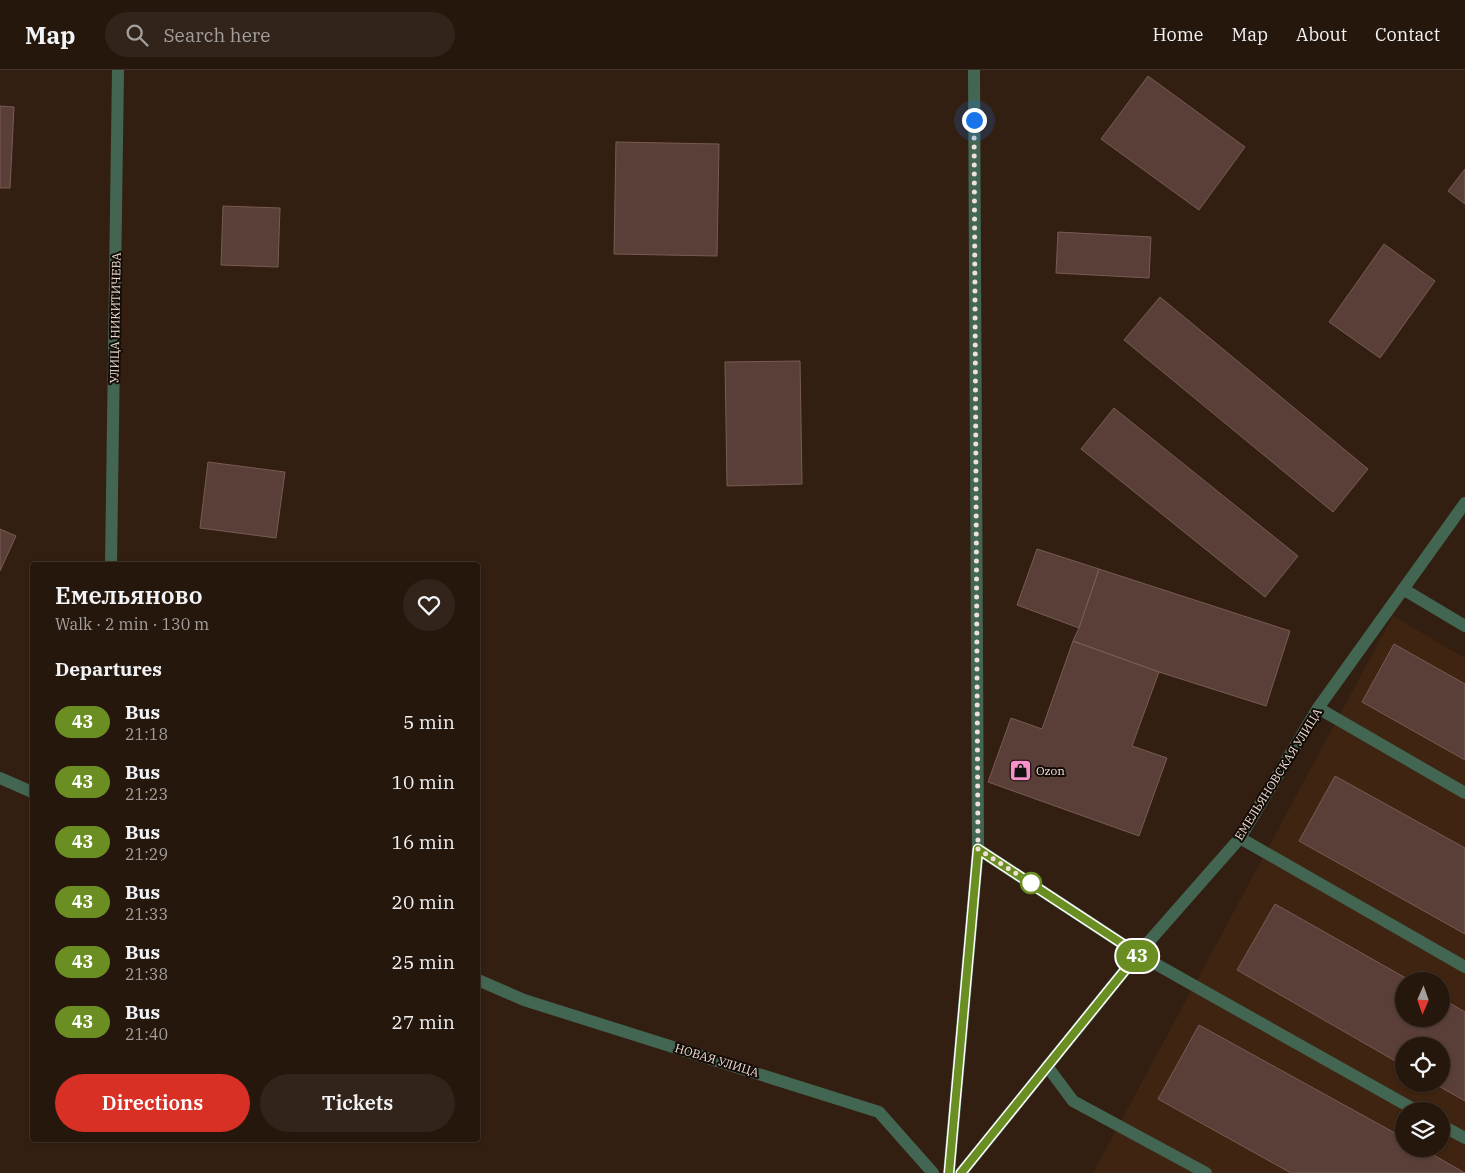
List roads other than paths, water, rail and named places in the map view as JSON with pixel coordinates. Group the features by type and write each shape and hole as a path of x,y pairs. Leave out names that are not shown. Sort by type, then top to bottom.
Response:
{"street":[{"name":"УЛИЦА НИКИТИЧЕВА","path":"111,562 118,70"},
{"path":"949,1173 978,849 974,70"},
{"name":"ЕМЕЛЬЯНОВСКАЯ УЛИЦА","path":"961,1173 1138,954 1240,838 1318,708 1465,503"},
{"path":"1403,589 1465,626"},
{"path":"1318,708 1465,793"},
{"path":"0,778 30,791"},
{"path":"1240,838 1465,967"},
{"path":"978,849 1138,954 1401,1102"},
{"name":"НОВАЯ УЛИЦА","path":"480,981 524,1000 880,1112 933,1173"},
{"path":"1047,1066 1073,1101 1206,1173"},
{"path":"1450,1130 1465,1138"}],"place":[{"name":"Ozon","path":"1020,770"}]}
